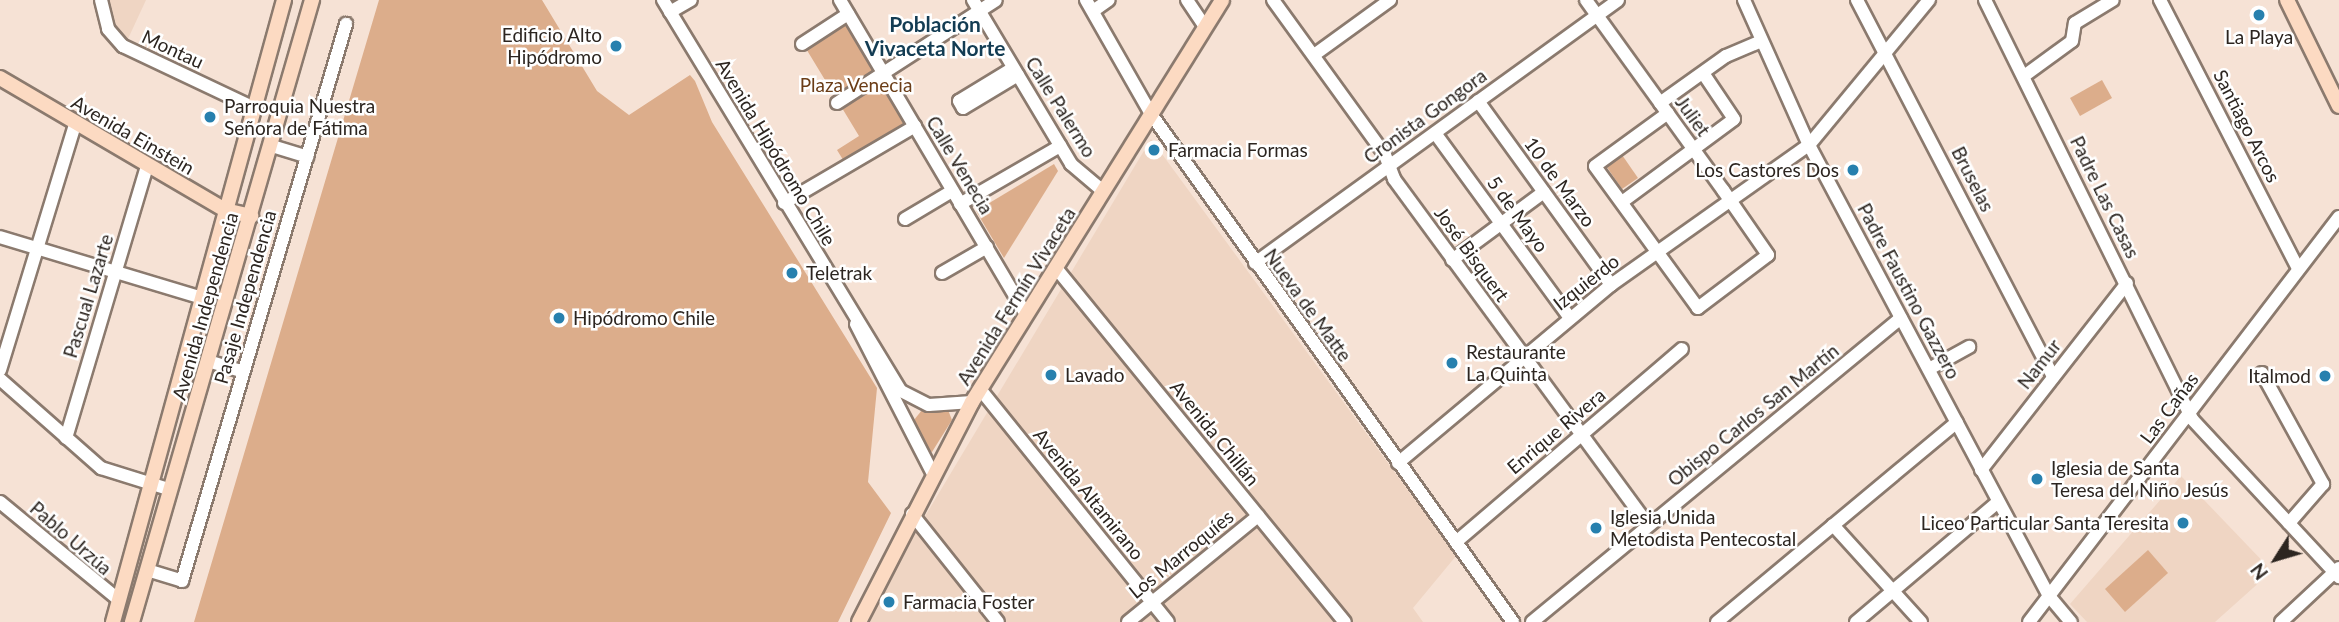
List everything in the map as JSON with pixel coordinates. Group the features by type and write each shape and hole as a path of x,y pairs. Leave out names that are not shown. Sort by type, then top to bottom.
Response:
{"main road":[{"name":"Avenida Independencia","path":"113,622 199,297 284,0"},
{"name":"Avenida Independencia","path":"132,622 272,146 312,0"},
{"name":"Avenida Fermín Vivaceta","path":"859,622 932,472 976,396 1222,0"},
{"path":"2287,0 2338,101"},
{"name":"Avenida Einstein","path":"1,81 225,210 251,216"}],"street":[{"name":"Montau","path":"102,0 108,29 123,46 254,108"},
{"name":"Avenida Hipódromo Chile","path":"663,0 856,324 905,396 929,405 976,396"},
{"path":"670,12 691,0"},
{"name":"Calle Venecia","path":"840,0 1026,314"},
{"path":"837,103 884,74 976,5 996,0"},
{"path":"1090,6 1110,0"},
{"path":"1187,0 1205,27"},
{"name":"José Bisquert","path":"1273,0 1314,55 1452,260 1647,525"},
{"path":"1314,55 1390,0"},
{"name":"Juliet","path":"1586,0 1768,255 1698,308 1657,251"},
{"name":"Cronista Gongora","path":"1255,263 1618,0"},
{"name":"Padre Faustino Gazzero","path":"1744,0 1809,145 2049,596 2071,622"},
{"name":"Bruselas","path":"1857,0 2053,377"},
{"name":"Izquierdo","path":"1398,463 1611,285 1729,198 1809,145 1929,0"},
{"name":"Padre Las Casas","path":"1985,0 2190,412 2289,523 2338,573"},
{"path":"2024,76 2072,41 2075,23 2113,0"},
{"name":"Santiago Arcos","path":"2161,0 2298,269"},
{"name":"Calle Palermo","path":"976,5 1059,146 1103,191"},
{"name":"Nueva de Matte","path":"1090,6 1151,114 1513,622"},
{"path":"802,44 848,14"},
{"name":"Pasaje Independencia","path":"147,570 182,581 346,24"},
{"path":"1657,251 1595,166 1703,73 1761,41"},
{"path":"986,90 1016,72"},
{"path":"1622,202 1734,119 1703,73"},
{"name":"10 de Marzo","path":"1478,101 1611,285"},
{"path":"0,370 75,124"},
{"path":"784,203 915,127"},
{"name":"5 de Mayo","path":"1435,133 1570,318"},
{"path":"272,146 307,157"},
{"path":"960,204 1059,146"},
{"name":"Pascual Lazarte","path":"66,438 147,166"},
{"path":"905,219 952,191"},
{"path":"1452,260 1544,192"},
{"name":"Las Cañas","path":"2029,622 2339,217"},
{"path":"0,237 199,297"},
{"path":"942,273 987,247"},
{"name":"Avenida Chillán","path":"1056,268 1345,622"},
{"name":"Namur","path":"1981,470 2127,284"},
{"name":"Obispo Carlos San Martín","path":"1532,622 1901,318"},
{"name":"Avenida Hipódromo Chile","path":"856,324 932,472"},
{"path":"1929,369 1969,347"},
{"name":"Enrique Rivera","path":"1456,542 1682,349"},
{"path":"208,361 243,372"},
{"path":"2262,373 2323,484 2289,523"},
{"path":"0,379 101,468 171,490"},
{"name":"Avenida Altamirano","path":"976,396 1168,622"},
{"path":"1717,622 1957,422"},
{"name":"Pablo Urzúa","path":"0,502 119,600"},
{"path":"1856,622 1998,502"},
{"path":"912,514 998,622"},
{"name":"Los Marroquíes","path":"1128,622 1258,516"},
{"path":"1833,525 1921,622"},
{"path":"2281,622 2338,573"}],"shaded area":[{"path":"108,0 146,0 127,41 110,17"},
{"path":"1151,139 1456,556 1413,608 1423,622 869,622 912,538"},
{"name":"Liceo Particular Santa Teresita","path":"2181,476 2272,571 2215,622 2087,622 2070,604"}],"green space":[{"name":"Hipódromo Chile","path":"379,0 542,0 597,91 629,115 690,75 695,81 712,122 877,388 868,482 891,513 838,622 194,622"},
{"name":"Plaza Venecia","path":"844,21 908,122 845,163 837,150 859,136 805,47"},
{"path":"2102,80 2112,98 2080,116 2070,98"},
{"path":"1620,152 1638,178 1622,189 1604,163"},
{"path":"1054,164 1058,171 1004,258 976,211"},
{"path":"922,410 948,410 952,420 932,452 922,449 914,420"},
{"path":"2148,550 2168,573 2125,612 2105,589"}],"place":[{"name":"La Playa","path":"2259,15"},
{"name":"Edificio Alto Hipódromo","path":"616,46"},
{"name":"Parroquia Nuestra Señora de Fátima","path":"210,117"},
{"name":"Farmacia Formas","path":"1154,150"},
{"name":"Los Castores Dos","path":"1853,170"},
{"name":"Teletrak","path":"792,273"},
{"name":"Hipódromo Chile","path":"559,318"},
{"name":"Restaurante La Quinta","path":"1452,363"},
{"name":"Lavado","path":"1051,375"},
{"name":"Italmod","path":"2325,376"},
{"name":"Iglesia de Santa Teresa del Niño Jesús","path":"2037,479"},
{"name":"Liceo Particular Santa Teresita","path":"2183,523"},
{"name":"Iglesia Unida Metodista Pentecostal","path":"1596,528"},
{"name":"Farmacia Foster","path":"889,602"}],"district":[{"name":"Población Vivaceta Norte","path":"935,36"}]}
